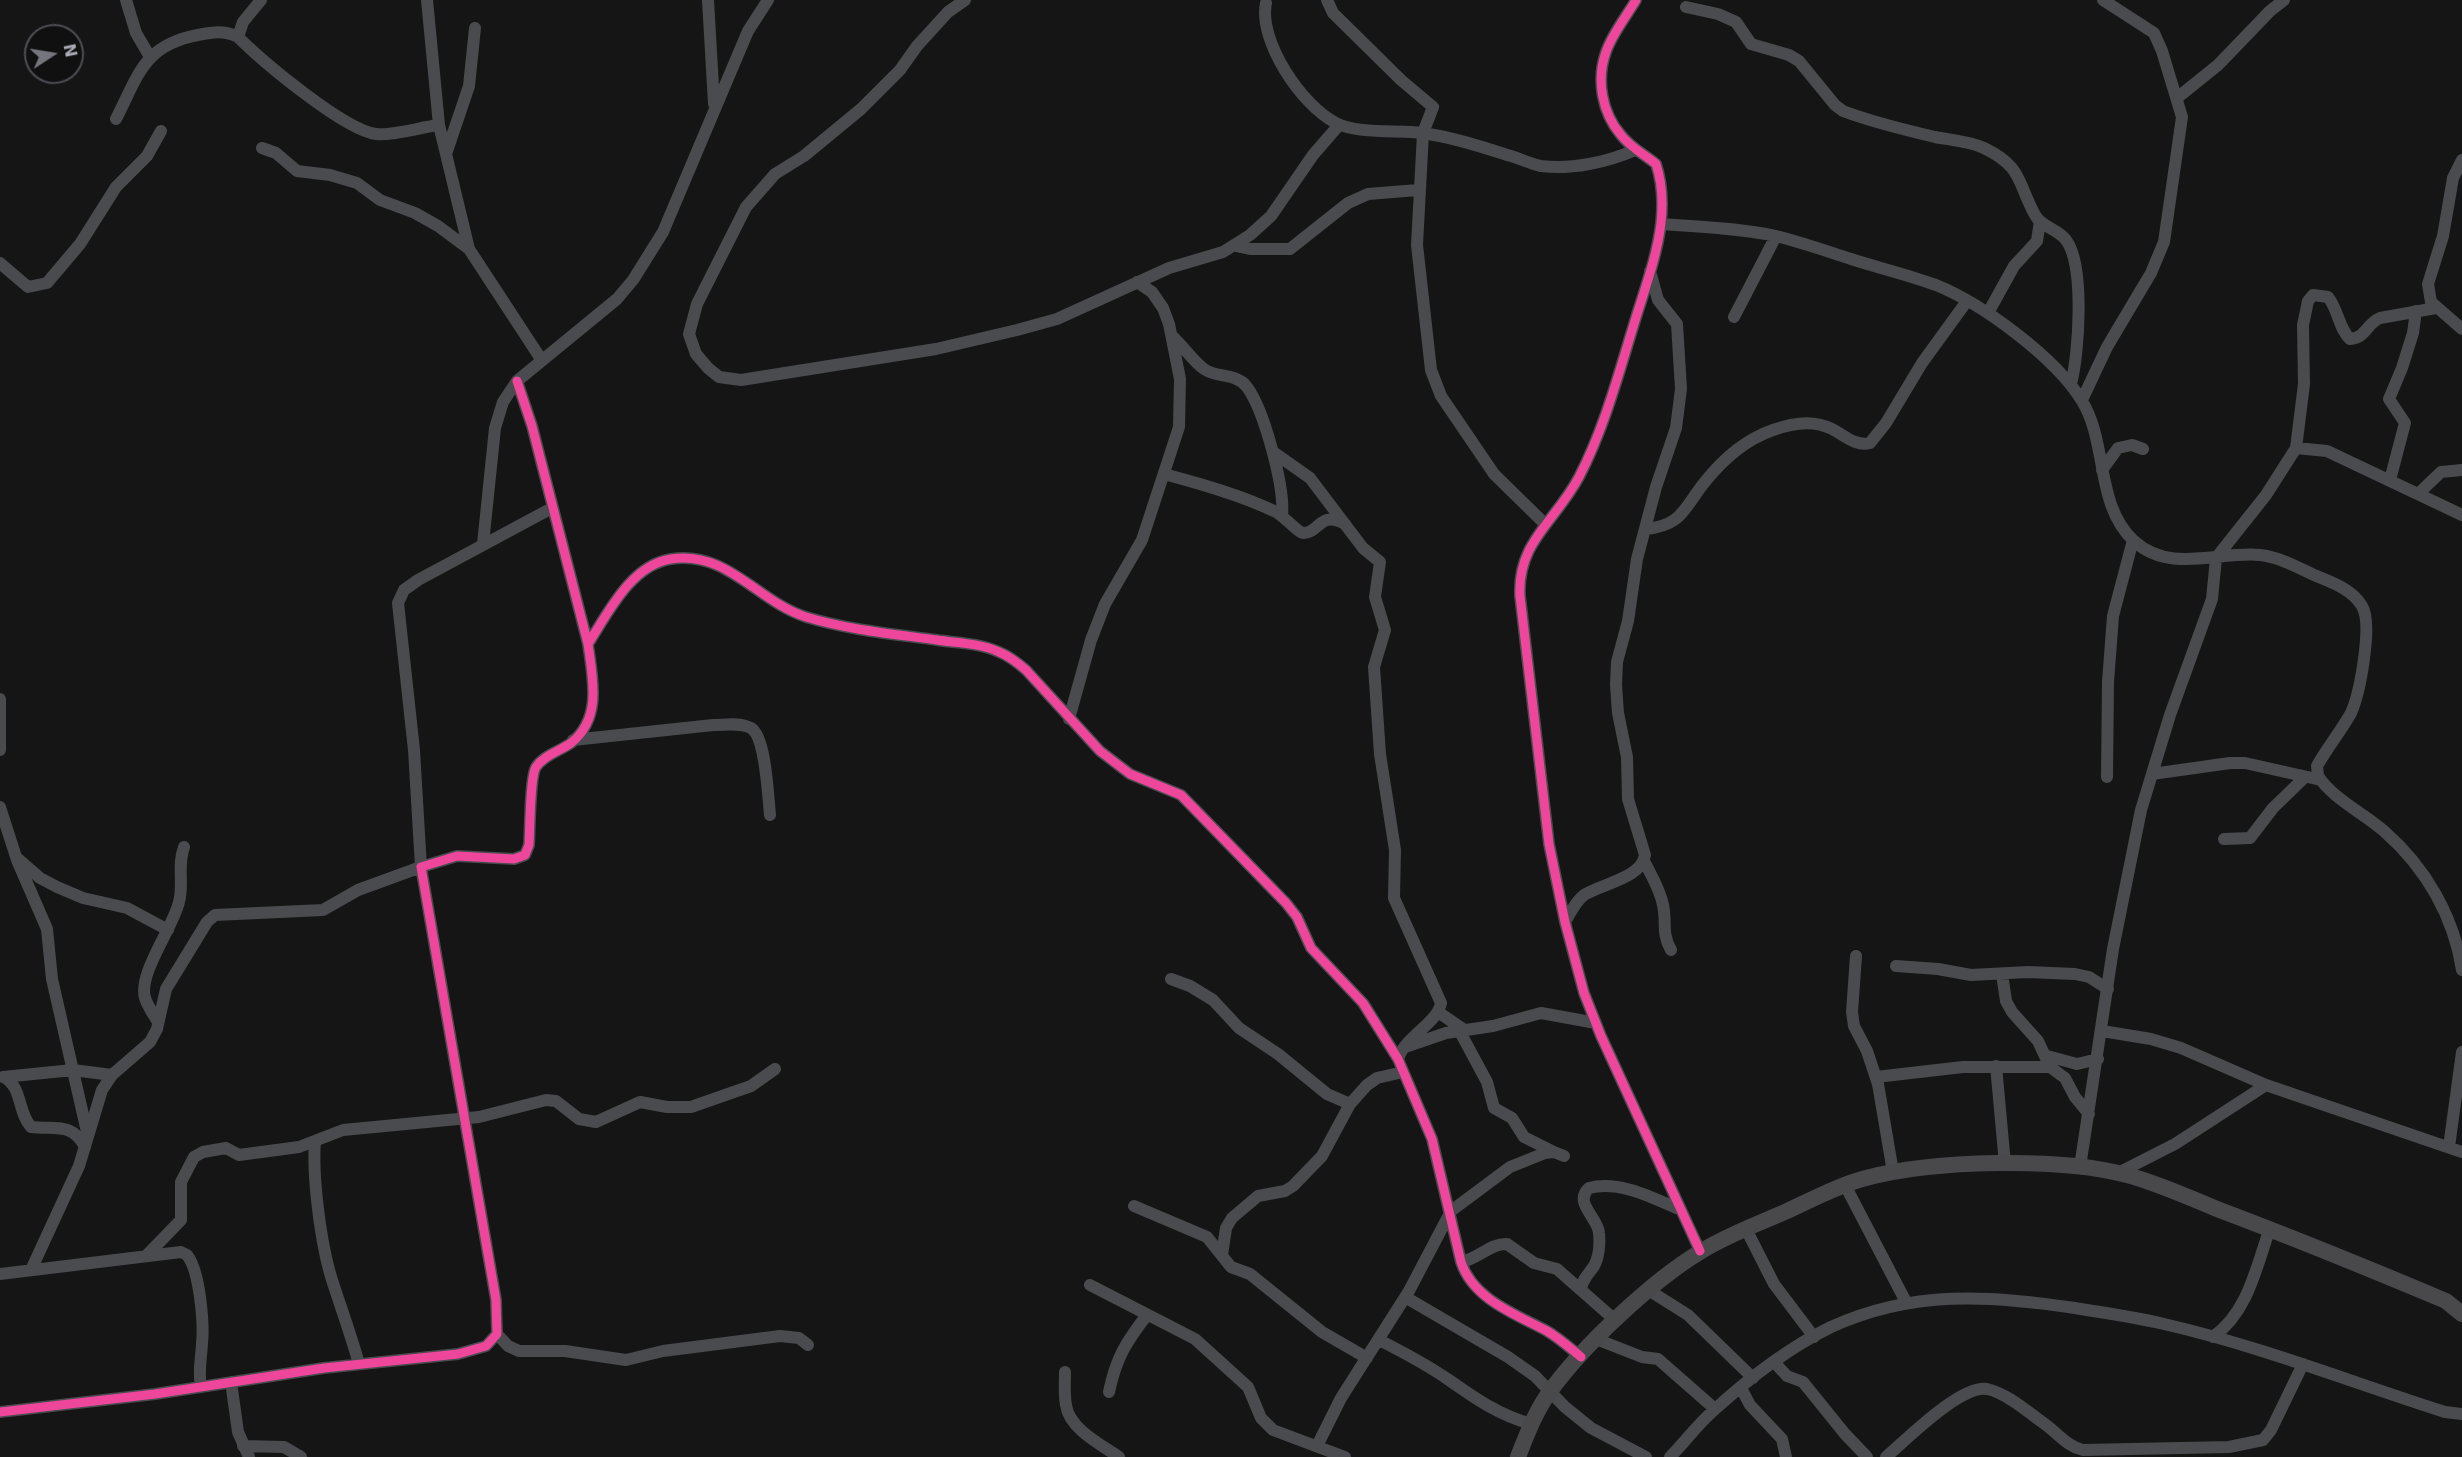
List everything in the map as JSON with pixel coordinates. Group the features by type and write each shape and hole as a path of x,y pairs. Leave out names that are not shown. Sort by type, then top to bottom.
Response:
{"street":[{"path":"126,0 136,33 150,57"},
{"path":"238,37 243,22 261,0"},
{"path":"427,0 439,125 468,249 541,359"},
{"path":"708,0 714,105"},
{"path":"483,544 498,412 517,381 541,359 617,300 633,280 663,232 714,105 748,31 768,0"},
{"path":"965,0 948,12 917,46 900,70 861,110 804,156 776,174 746,207 697,304 689,334 696,354 719,377 741,380 936,349 1057,319 1137,282 1236,246 1271,216 1313,155 1340,125"},
{"path":"1327,0 1333,13 1401,80 1433,105 1434,109 1423,133 1418,190 1419,268 1429,359 1435,383 1494,474 1545,524"},
{"path":"1636,0 1606,53 1601,91 1612,123 1635,150 1656,164 1659,173 1661,224 1650,271 1594,446 1577,480 1545,524 1522,562 1520,596 1542,791 1565,922 1584,993 1700,1251"},
{"path":"2082,399 2107,348 2151,273 2164,242 2169,221 2174,164 2181,136 2182,117 2154,33 2103,0"},
{"path":"2177,98 2218,65 2270,11 2284,0"},
{"path":"1266,3 1263,18 1277,58 1325,117 1340,125 1423,133 1542,166 1591,163 1618,158 1635,150"},
{"path":"1686,7 1718,14 1736,22 1751,44 1789,55 1799,61 1835,105 1843,111 1935,137 1966,142 1997,156 2020,177 2034,213 2040,221 2067,241 2073,257 2079,323 2076,365 2072,384"},
{"path":"446,155 470,86 475,28"},
{"path":"116,119 156,50 179,38 219,31 238,37 287,80 365,132 384,134 439,125"},
{"path":"0,262 28,287 47,283 80,244 116,187 147,156 161,131"},
{"path":"262,148 276,153 297,171 330,175 357,183 380,200 430,222 468,249"},
{"path":"2462,160 2453,178 2443,236 2428,284 2431,302 2462,329"},
{"path":"1236,246 1250,249 1290,249 1348,203 1368,194 1418,190"},
{"path":"1988,313 2014,266 2034,247 2040,221"},
{"path":"1661,224 1776,236 1936,286 1967,301 1988,313 2043,356 2072,384 2090,414 2102,470 2114,509 2133,540 2162,558 2216,558 2244,555 2273,558 2339,586 2362,605 2367,624 2355,702 2317,766 2321,780"},
{"path":"1734,317 1776,236"},
{"path":"1650,271 1658,300 1677,324 1681,389 1676,428 1637,559 1628,621 1620,647 1616,685 1618,714 1627,757 1629,811 1644,849 1644,861 1660,894 1664,915 1664,934 1671,950"},
{"path":"1069,719 1091,640 1105,604 1142,540 1179,427 1180,379 1172,336 1163,308 1152,292 1137,282"},
{"path":"2080,1167 2108,989 2139,820 2152,774 2212,599 2216,558 2266,495 2296,448 2304,384 2303,325 2308,301 2313,295 2328,297 2335,305 2344,330 2350,339 2361,337 2374,320 2436,308"},
{"path":"1646,529 1669,524 1682,516 1704,484 1731,453 1749,441 1773,430 1808,423 1831,428 1859,444 1870,443 1967,301"},
{"path":"2390,480 2405,423 2390,402 2389,396 2402,368 2413,333 2416,311"},
{"path":"1172,336 1205,370 1234,378 1246,386 1273,452 1283,505 1282,516"},
{"path":"31,1270 79,1166 99,1097 112,1075 150,1042 172,979 207,922 214,915 323,910 358,890 457,856 514,859 525,855 529,850 533,772 542,760 573,741 591,718 593,679 588,644 573,578 552,508 532,426 517,381"},
{"path":"2102,470 2118,448 2132,445 2143,449"},
{"path":"2296,448 2327,451 2462,515"},
{"path":"1273,452 1310,478 1363,548 1380,562 1375,597 1385,630 1374,667 1380,754 1395,850 1394,898 1441,1003 1438,1012 1400,1054"},
{"path":"2418,494 2441,472 2461,467"},
{"path":"1164,474 1209,486 1282,516 1304,533 1328,520 1336,519 1345,524"},
{"path":"0,1412 476,1350 491,1342 497,1334 496,1300 421,867 414,750 398,603 404,591 418,580 552,508"},
{"path":"2107,777 2108,688 2112,625 2133,540"},
{"path":"588,644 622,592 640,575 654,565 670,559 695,558 724,568 804,616 843,626 975,646 999,652 1026,670 1100,751 1120,767 1181,795 1220,832 1286,903 1297,917 1311,948 1363,1003 1400,1054 1403,1072 1425,1118 1451,1211 1461,1262 1468,1278 1499,1306 1549,1332 1581,1357"},
{"path":"0,699 0,750"},
{"path":"573,741 713,725 733,724 753,729 758,735 764,762 770,815"},
{"path":"2152,774 2230,763 2321,780 2386,832 2409,857 2458,925 2462,970"},
{"path":"2224,839 2250,838 2273,808 2305,777"},
{"path":"0,807 16,857 47,929 52,979 87,1142"},
{"path":"158,1022 148,1005 144,990 150,968 180,901 180,863 184,847"},
{"path":"16,857 35,874 57,887 83,898 127,908 168,930"},
{"path":"1565,922 1574,906 1584,895 1626,876 1644,861"},
{"path":"1856,956 1851,1012 1854,1026 1876,1077 1893,1172"},
{"path":"1896,966 1938,969 1971,975 2075,974 2089,976 2108,989"},
{"path":"2002,974 2006,1001 2012,1011 2038,1041 2049,1061 2065,1077 2075,1097 2089,1114"},
{"path":"1171,979 1190,986 1213,1000 1239,1028 1278,1054 1327,1094 1350,1104"},
{"path":"1317,1446 1327,1422 1405,1298 1451,1211 1510,1167 1559,1154 1524,1137 1512,1118 1494,1108 1487,1082 1461,1029 1438,1012"},
{"path":"1400,1054 1461,1029 1493,1026 1541,1013 1596,1023"},
{"path":"2102,1030 2151,1039 2181,1048 2266,1085 2462,1152"},
{"path":"2449,1147 2462,1052"},
{"path":"1876,1077 2049,1061 2077,1064 2098,1059"},
{"path":"1996,1066 2005,1164"},
{"path":"146,1256 181,1220 181,1182 194,1157 202,1152 226,1148 239,1155 299,1147 343,1130 479,1118 546,1100 556,1101 579,1119 587,1122 605,1119 640,1102 667,1107 691,1107 750,1086 775,1069"},
{"path":"2,1077 73,1070 112,1075"},
{"path":"1222,1255 1226,1228 1232,1218 1258,1196 1285,1191 1293,1186 1323,1156 1350,1104 1377,1078 1403,1072"},
{"path":"2,1077 15,1086 22,1114 32,1127 68,1128 87,1142"},
{"path":"2118,1173 2175,1144 2266,1085"},
{"path":"315,1141 323,1238 331,1278 345,1312 358,1364"},
{"path":"1518,1457 1531,1424 1550,1391 1616,1320 1700,1251 1845,1185 1893,1172 1920,1168 2005,1164 2080,1167 2118,1173 2270,1228 2446,1300 2461,1309"},
{"path":"1845,1185 1906,1302"},
{"path":"1581,1290 1586,1276 1596,1262 1599,1244 1598,1224 1583,1203 1583,1196 1589,1188 1610,1186 1631,1191 1681,1210"},
{"path":"1134,1206 1207,1237 1235,1270 1250,1274 1322,1332 1367,1358"},
{"path":"2213,1337 2236,1317 2253,1280 2270,1228"},
{"path":"1746,1229 1774,1284 1814,1337"},
{"path":"1461,1262 1479,1257 1494,1246 1507,1244 1528,1260 1557,1269 1616,1320"},
{"path":"0,1274 181,1252 191,1260 201,1322 199,1378 201,1387"},
{"path":"1090,1285 1206,1348 1216,1362 1248,1387 1261,1418 1273,1430 1345,1457"},
{"path":"1650,1291 1688,1315 1753,1378"},
{"path":"1670,1457 1715,1409 1774,1362 1814,1337 1856,1317 1906,1302 1965,1297 2016,1300 2153,1321 2303,1364 2428,1406 2462,1414"},
{"path":"1405,1298 1508,1357 1601,1435 1646,1457"},
{"path":"1109,1392 1114,1365 1123,1346 1147,1315"},
{"path":"497,1334 508,1346 519,1351 565,1351 626,1360 663,1351 780,1336 799,1338 808,1345"},
{"path":"1596,1339 1642,1357 1658,1359 1715,1409"},
{"path":"1379,1340 1436,1372 1481,1404 1512,1419 1531,1424"},
{"path":"1774,1362 1787,1376 1803,1382 1836,1424 1867,1457"},
{"path":"1886,1457 1961,1396 1980,1389 1990,1390 2019,1406 2075,1448 2131,1454 2227,1452 2263,1440 2271,1430 2303,1364"},
{"path":"1065,1372 1068,1414 1093,1440 1119,1457"},
{"path":"231,1382 238,1432 246,1452 284,1447 301,1457"},
{"path":"1741,1388 1750,1404 1782,1439 1786,1457"}],"cycle path":[{"path":"1636,0 1609,45 1603,63 1601,85 1605,106 1614,126 1629,144 1656,164 1662,201 1659,236 1646,287 1596,440 1570,493 1531,546 1521,577 1520,596 1549,844 1565,922 1584,993 1601,1036 1700,1251"},
{"path":"0,1412 155,1394 324,1368 458,1354 486,1346 497,1334 496,1300 421,867 457,856 514,859 525,855 529,845 531,792 536,767 548,756 571,743 581,733 591,710 593,685 588,644 532,426 517,381"},
{"path":"588,644 632,580 657,563 671,559 691,558 726,569 789,610 806,617 871,631 976,645 992,649 1013,660 1026,670 1100,751 1130,774 1181,795 1286,903 1297,917 1311,948 1363,1003 1398,1059 1432,1139 1461,1262 1467,1275 1475,1286 1496,1304 1551,1334 1581,1357"}]}
